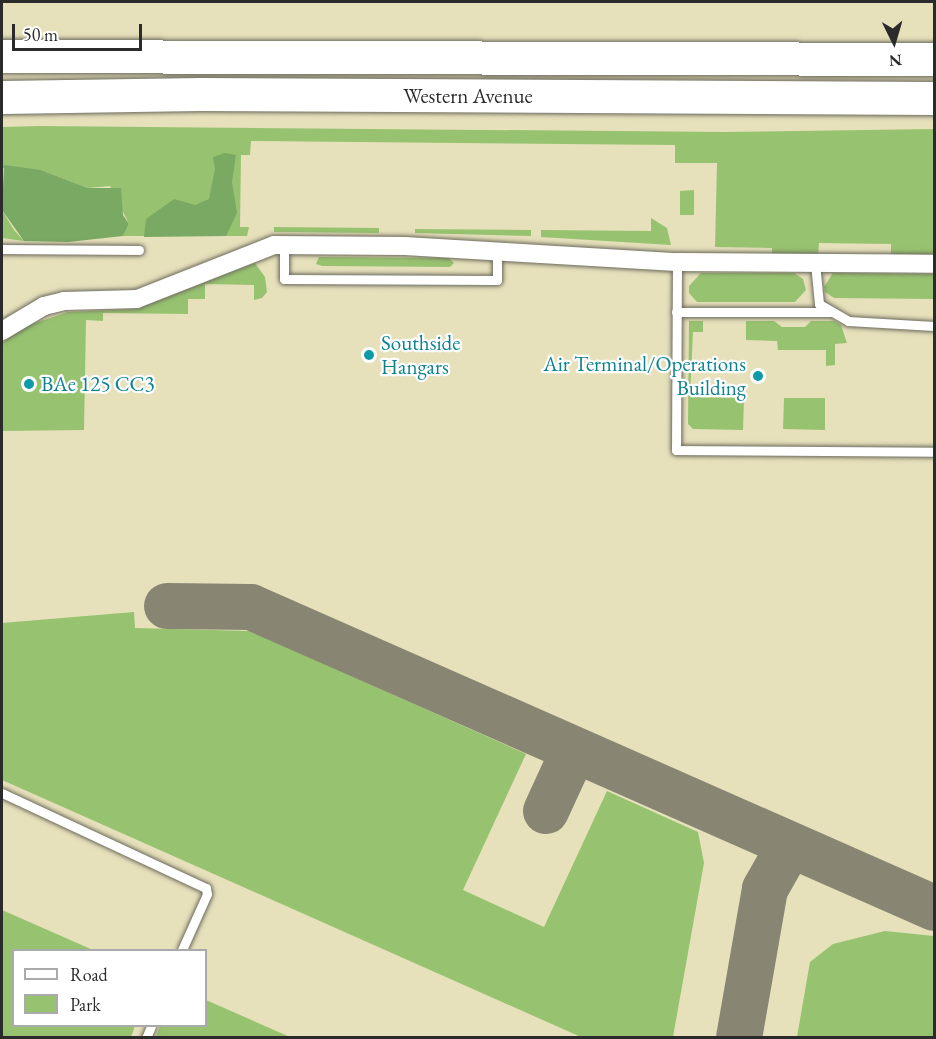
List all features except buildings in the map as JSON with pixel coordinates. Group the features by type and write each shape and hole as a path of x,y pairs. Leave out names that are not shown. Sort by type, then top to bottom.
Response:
{"highway":[{"name":"Western Avenue","path":"2,56 934,59"},
{"name":"Western Avenue","path":"2,97 212,94 934,98"}],"street":[{"path":"2,331 44,306 64,302 137,299 274,245 497,252 676,262 934,264"}],"lane":[{"path":"284,245 284,279 497,280 497,252"},
{"path":"2,249 139,250"},
{"path":"676,262 676,450 934,452"},
{"path":"815,263 816,297 832,312 856,325 934,326"},
{"path":"676,312 832,312"},
{"path":"2,793 206,888 207,894 183,949"}],"green space":[{"path":"2,127 723,132 934,129 934,257 891,257 891,244 819,243 818,257 772,256 772,248 715,247 717,163 675,163 675,145 251,141 250,155 241,155 240,227 249,227 247,236 123,236 129,224 110,186 88,188 41,170 2,168"},
{"path":"225,153 236,155 232,182 237,213 226,236 144,237 146,219 174,199 195,205 209,199 215,169 213,157"},
{"path":"4,165 41,170 88,188 121,188 123,215 129,224 123,236 68,242 24,241 2,210"},
{"path":"694,190 694,215 680,215 680,191"},
{"path":"2,210 14,230 24,241 2,238"},
{"path":"651,218 667,228 671,245 541,237 541,230 651,231"},
{"path":"274,227 379,228 379,233 274,232"},
{"path":"415,229 531,230 531,236 415,233"},
{"path":"319,257 449,258 454,263 450,267 322,266 316,264"},
{"path":"255,263 265,277 267,292 262,298 254,300 254,285 205,284 205,299 188,299 188,314 103,313 103,321 86,320 84,430 2,431 2,343 23,327 68,312 137,309"},
{"path":"701,273 794,273 803,279 806,290 795,302 697,302 689,293 689,286"},
{"path":"833,273 934,274 934,299 834,298 825,292 824,287"},
{"path":"689,321 703,321 703,332 693,332 690,397 744,398 743,430 693,429 688,424"},
{"path":"746,321 774,321 782,327 805,327 811,321 834,321 841,325 847,343 835,344 835,365 826,366 826,350 778,350 777,341 746,340"},
{"path":"784,398 825,398 825,430 783,429"},
{"path":"134,612 135,628 250,631 526,754 463,890 544,927 607,791 698,832 704,863 673,1037 581,1037 2,780 2,623"},
{"path":"2,910 91,949 12,949 12,1027 135,1027 131,1037 2,1037"},
{"path":"885,931 934,936 934,1037 797,1037 810,962 833,944"},
{"path":"207,1000 290,1037 156,1037 160,1027 207,1027"}],"taxiway":[{"path":"167,606 251,607 934,908"},
{"path":"546,811 574,750"},
{"path":"739,1038 765,889 789,847"}],"place":[{"name":"Southside Hangars","path":"369,355"},
{"name":"Air Terminal/Operations Building","path":"758,376"},
{"name":"BAe 125 CC3","path":"29,384"}]}
